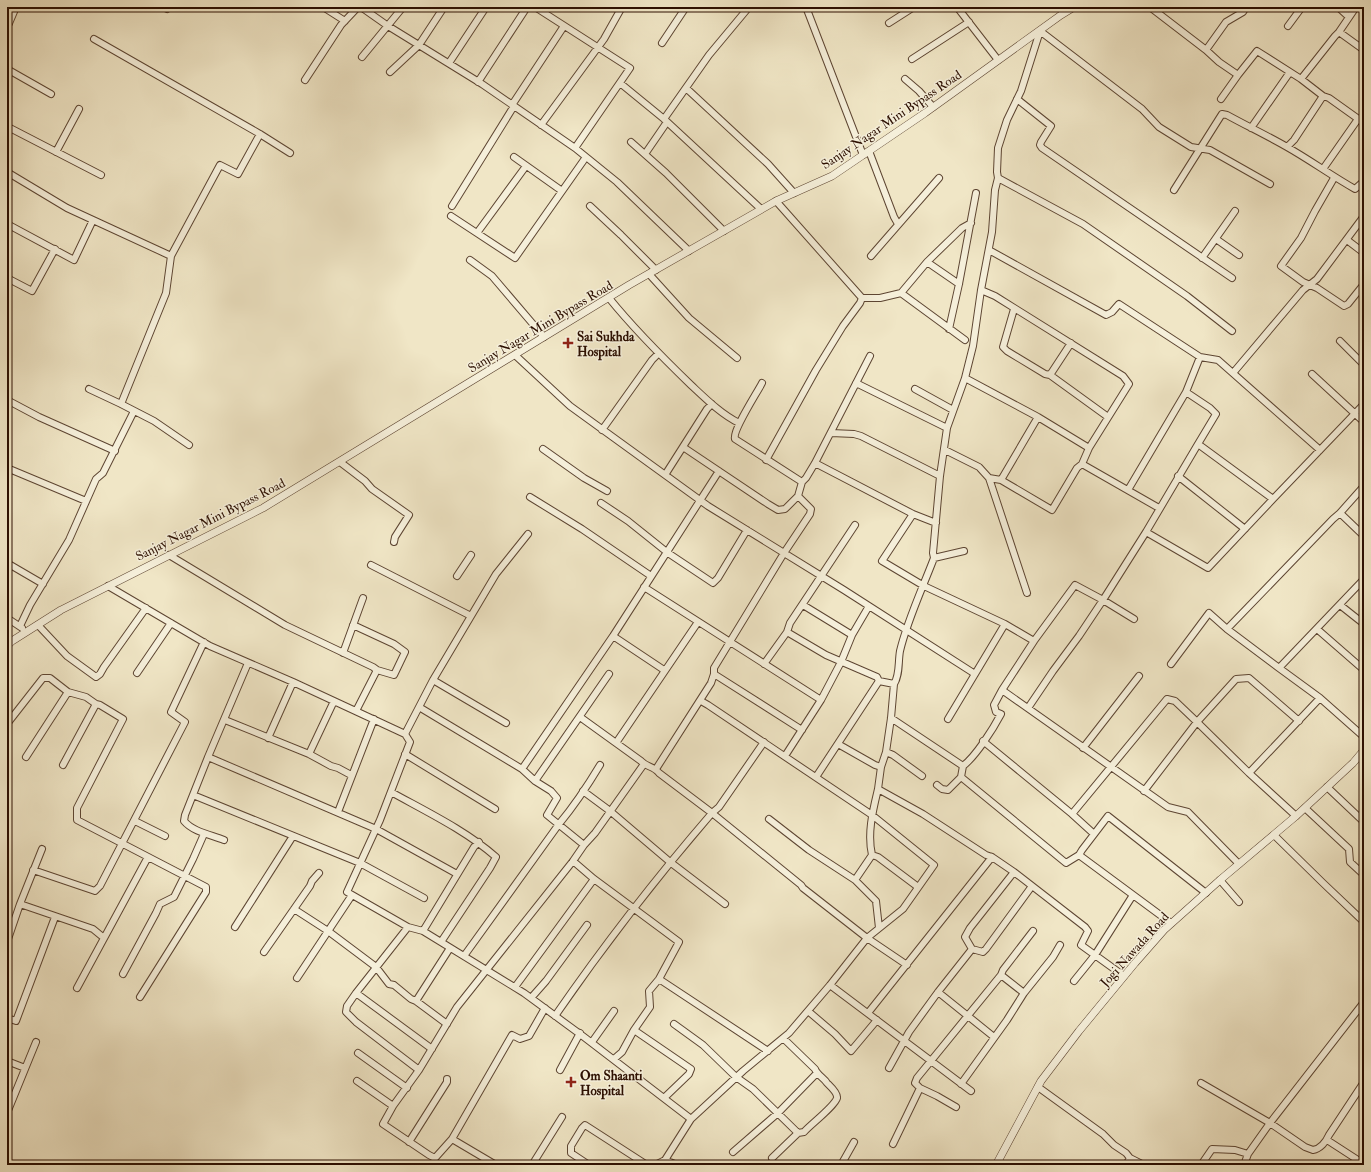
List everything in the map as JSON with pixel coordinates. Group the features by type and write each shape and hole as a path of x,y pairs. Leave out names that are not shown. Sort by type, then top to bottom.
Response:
{"street":[{"path":"7,28 16,7"},
{"path":"323,7 345,21"},
{"path":"305,80 345,21 359,7 419,46 449,63 576,148 617,182 689,251"},
{"path":"362,57 403,7"},
{"path":"390,72 419,46 444,7"},
{"path":"449,63 486,7"},
{"path":"478,82 527,7"},
{"path":"535,7 630,68 576,148"},
{"path":"541,125 598,47 622,7"},
{"path":"662,43 686,7"},
{"path":"645,154 665,120 708,55 749,7"},
{"path":"806,7 866,153 898,224"},
{"path":"889,23 914,7"},
{"path":"957,7 998,60"},
{"name":"Sanjay Nagar Mini Bypass Road","path":"7,646 12,641 61,610 169,554 264,508 649,274 776,200 832,176 933,107 1074,7"},
{"path":"1150,7 1206,50 1219,62 1238,75"},
{"path":"1206,50 1226,22 1243,12 1246,7"},
{"path":"1288,26 1302,7"},
{"path":"1338,7 1349,17"},
{"path":"1301,79 1339,32 1356,7"},
{"path":"912,59 968,22"},
{"path":"452,206 513,105 564,26"},
{"path":"855,880 872,855 869,843 872,815 881,767 886,752 894,684 897,680 900,652 906,630 934,558 933,552 940,476 947,428 965,378 973,346 981,290 992,232 995,190 998,178 998,148 1007,120 1021,91 1040,31 1142,109 1160,127 1191,147 1210,150 1270,184"},
{"path":"1339,32 1364,50"},
{"path":"94,39 260,134 290,153"},
{"path":"1221,99 1257,51 1301,79 1323,96 1361,121 1323,169"},
{"path":"7,69 51,94"},
{"path":"1251,128 1290,72"},
{"path":"905,79 919,91 933,107"},
{"path":"620,83 665,120 761,210"},
{"path":"686,88 768,164 794,193"},
{"path":"1287,147 1294,140 1323,96"},
{"path":"1017,99 1051,126 1041,142 1040,145 1042,148 1232,278"},
{"path":"56,152 79,109"},
{"path":"1174,190 1222,114 1227,115 1287,147 1323,169 1334,178 1355,188 1364,181"},
{"path":"7,129 8,127 100,175"},
{"path":"122,404 166,293 171,256 220,165 238,174 260,134"},
{"path":"631,142 724,231"},
{"path":"514,157 562,191"},
{"path":"451,216 515,258 586,157"},
{"path":"477,233 526,166"},
{"path":"7,172 67,208 171,256"},
{"path":"871,256 939,178"},
{"path":"998,178 1083,224 1187,296 1232,331"},
{"path":"1334,178 1315,210 1301,238 1281,266 1302,282 1317,288 1344,306 1348,304 1364,284"},
{"path":"949,329 976,193"},
{"path":"776,200 862,298 880,298 901,293 927,262 962,228 971,223"},
{"path":"590,206 621,234 656,270"},
{"path":"1202,258 1235,211"},
{"path":"1233,373 1303,290 1317,279 1364,216"},
{"path":"7,224 74,260 93,220"},
{"path":"1216,239 1239,255"},
{"path":"1347,240 1364,253"},
{"path":"7,278 32,291 54,249"},
{"path":"989,250 1106,315 1112,312 1120,304 1200,357 1218,360 1320,450"},
{"path":"470,260 492,276 544,338"},
{"path":"927,262 959,284"},
{"path":"649,274 689,318 737,358"},
{"path":"981,290 995,296 1123,376 1129,384 1089,448 1082,464 1077,468 1052,510 1001,480 989,478"},
{"path":"901,293 966,340"},
{"path":"609,298 629,323 658,354 712,404 729,418 739,423"},
{"path":"766,460 816,370 862,298"},
{"path":"1014,309 1003,347 1045,374 1050,375 1108,417"},
{"path":"1340,341 1364,365"},
{"path":"1050,375 1071,343"},
{"path":"602,430 652,360 658,354"},
{"path":"515,355 570,406 699,500 975,674"},
{"path":"683,447 778,510 785,509 798,496 802,482 815,463 870,356"},
{"path":"1128,490 1186,392 1200,357"},
{"path":"1312,374 1364,422"},
{"path":"965,378 1089,448"},
{"path":"762,383 739,423 734,436 735,440 802,482"},
{"path":"856,383 947,428"},
{"path":"88,389 122,404 154,422 189,445"},
{"path":"915,389 953,410"},
{"path":"1028,708 1103,600 1146,532 1216,414 1210,408 1186,392"},
{"path":"7,400 40,417 115,450"},
{"path":"665,475 707,409 712,404"},
{"path":"1146,532 1208,568 1364,404"},
{"path":"20,626 30,605 44,584 69,540 96,479 103,473 134,411"},
{"path":"1001,480 1038,418"},
{"path":"831,433 854,434 861,436 940,476"},
{"path":"1198,444 1273,499"},
{"path":"543,449 584,478 607,491"},
{"path":"945,450 979,467 989,478 1027,593"},
{"path":"340,462 365,481 372,489 409,515 395,537 394,542"},
{"path":"815,463 913,514 936,523"},
{"path":"1082,464 1159,508"},
{"path":"7,468 86,502"},
{"path":"522,769 613,636 651,576 668,553 699,500 719,471"},
{"path":"1178,476 1245,529"},
{"path":"1227,629 1333,519 1340,514 1364,486"},
{"path":"656,769 711,683 714,668 784,553 810,514 811,509 798,496"},
{"path":"530,497 651,576"},
{"path":"601,503 628,521 668,553 713,583 718,578 747,530"},
{"path":"913,514 882,561 924,586 1005,624 1034,641"},
{"path":"1340,514 1364,536"},
{"path":"764,664 787,632 790,623 855,525"},
{"path":"405,734 433,680 496,574 528,534"},
{"path":"934,558 964,551"},
{"path":"169,554 285,625 377,670 394,675 405,652 394,644 353,625"},
{"path":"458,576 471,555"},
{"path":"7,563 44,584"},
{"path":"371,565 471,616"},
{"path":"1279,668 1364,579"},
{"path":"937,785 942,789 948,790 961,777 963,766 968,762 1001,714 996,712 994,705 1002,690 1034,641 1074,585 1103,600 1134,619"},
{"path":"108,586 204,642 405,734 410,742 376,829 347,892 408,927 423,931 515,987 592,1042 692,1120"},
{"path":"644,587 821,700"},
{"path":"343,653 363,598"},
{"path":"1340,604 1364,624"},
{"path":"803,605 852,635"},
{"path":"785,756 821,700 841,662 852,635 869,606"},
{"path":"38,625 67,656 96,677 100,674 146,608"},
{"path":"1171,664 1209,612 1227,629 1320,698 1364,737"},
{"path":"7,618 20,626 26,632"},
{"path":"616,743 664,670 698,622"},
{"path":"137,673 171,623"},
{"path":"948,719 1005,624"},
{"path":"1317,629 1364,670"},
{"path":"787,632 826,656 877,677 879,681 894,684"},
{"path":"613,636 664,670"},
{"path":"34,870 95,891 100,886 185,722 171,712 204,642"},
{"path":"224,840 209,834 204,834 184,821 208,757 225,720 248,662"},
{"path":"356,711 377,670"},
{"path":"536,781 609,674"},
{"path":"714,674 802,730"},
{"path":"1083,748 1138,676"},
{"path":"7,724 43,678 50,678 68,692 86,697 123,719 77,808 77,820 206,887 206,892 140,998"},
{"path":"1144,791 1198,722 1236,679 1249,678 1300,721"},
{"path":"433,680 506,723"},
{"path":"816,777 879,681"},
{"path":"268,738 293,682"},
{"path":"1002,690 1168,807 1188,812 1239,864"},
{"path":"26,757 68,692"},
{"path":"1249,773 1300,721 1320,698"},
{"path":"1072,814 1167,699 1175,701 1249,773 1296,816"},
{"path":"309,754 334,701"},
{"path":"655,1165 665,1160 692,1120 736,1077 789,1033 830,985 867,938 903,909 934,865 872,815 700,701"},
{"path":"63,765 96,704"},
{"path":"419,707 522,769 551,791 557,798 547,815 584,845"},
{"path":"580,717 644,764 656,769 659,773 712,813 803,888 867,938 907,965"},
{"path":"891,718 963,766"},
{"path":"338,812 351,775 374,719"},
{"path":"225,720 309,754 351,775"},
{"path":"983,741 1072,814 1094,834"},
{"path":"555,1016 633,908 670,862 712,813 719,807 764,742"},
{"path":"838,744 881,767"},
{"name":"Jogi Nawada Road","path":"996,1165 1041,1081 1124,976 1164,930 1206,892 1305,808 1353,763 1364,750"},
{"path":"886,752 893,755 922,776"},
{"path":"405,754 495,809"},
{"path":"208,757 376,829 457,874"},
{"path":"545,1008 529,1036 520,1039 512,1035 452,1139 438,1155 433,1158 383,1124 393,1106 419,1070 457,1007 573,861 584,845 596,833 644,764"},
{"path":"464,956 567,814 600,765"},
{"path":"961,777 1066,863 1079,855 1108,816 1206,892"},
{"path":"1327,787 1364,822"},
{"path":"878,789 922,814 1014,872 1085,927 1088,931 1081,945 1124,976"},
{"path":"583,791 610,811 670,862 725,904"},
{"path":"391,792 479,842 496,857 441,942"},
{"path":"193,795 360,863 424,898"},
{"path":"1305,808 1349,849 1350,862 1364,875"},
{"path":"769,819 809,850 855,880 876,902 879,928"},
{"path":"135,821 165,836"},
{"path":"123,974 160,904 174,897 193,860 195,852 204,834"},
{"path":"1274,834 1364,922"},
{"path":"235,928 293,836"},
{"path":"423,931 457,874 474,847 479,842"},
{"path":"7,942 20,904 42,849"},
{"path":"872,855 878,857 918,887"},
{"path":"1079,855 1171,923"},
{"path":"77,988 148,857"},
{"path":"868,1013 992,857"},
{"path":"573,861 594,879 678,942 659,979 649,991 650,1007 634,1030 622,1052 614,1059"},
{"path":"1014,872 970,928 965,937 972,949 983,952 1032,886"},
{"path":"264,952 319,873"},
{"path":"515,987 594,879"},
{"path":"1220,880 1239,902"},
{"path":"296,978 352,895"},
{"path":"1074,981 1095,955 1133,895"},
{"path":"20,904 93,930 104,938"},
{"path":"294,909 328,931 376,967 389,984 394,985 411,999 416,1001 447,1024"},
{"path":"7,1018 16,1021 55,917"},
{"path":"531,998 546,981 586,925"},
{"path":"408,927 356,993 347,1006 346,1012 356,1022 419,1070"},
{"path":"956,1107 920,1088 915,1083 916,1078 932,1062 1033,932"},
{"path":"961,1084 994,1037 1008,1020 1024,993 1060,945"},
{"path":"416,1001 450,948"},
{"path":"889,1068 909,1032 972,949"},
{"path":"1001,975 1024,993"},
{"path":"659,979 768,1050"},
{"path":"830,985 971,1091"},
{"path":"938,992 994,1037"},
{"path":"356,993 432,1049"},
{"path":"1244,1165 1248,1154 1270,1123 1364,1002"},
{"path":"808,1011 835,1034 851,1051 877,1020"},
{"path":"592,1042 614,1012"},
{"path":"674,1024 703,1045 736,1077 754,1089 798,1133"},
{"path":"634,1030 691,1069 689,1074 664,1098"},
{"path":"560,1070 580,1033"},
{"path":"772,1158 798,1133 804,1132 832,1106 837,1098 836,1094 825,1079 817,1073 815,1069 783,1038"},
{"path":"7,1113 36,1042"},
{"path":"358,1053 407,1088"},
{"path":"7,1061 25,1068"},
{"path":"733,1152 778,1113 817,1073"},
{"path":"409,1142 447,1082 447,1079"},
{"path":"357,1081 393,1106"},
{"path":"1201,1083 1270,1123 1305,1147 1313,1150 1318,1148 1327,1140 1364,1082"},
{"path":"1038,1087 1103,1134 1130,1158 1144,1165"},
{"path":"893,1144 920,1088"},
{"path":"532,1165 562,1117"},
{"path":"589,1165 571,1153 571,1146 585,1125 647,1165"},
{"path":"452,1139 496,1165"},
{"path":"1327,1140 1364,1164"},
{"path":"841,1165 854,1142"},
{"path":"1201,1165 1212,1149 1235,1150 1248,1154"},
{"path":"1126,1165 1130,1158"},
{"path":"665,1160 677,1165"}],"place":[{"name":"Sai Sukhda Hospital","path":"568,343"},
{"name":"Om Shaanti Hospital","path":"571,1082"}]}
